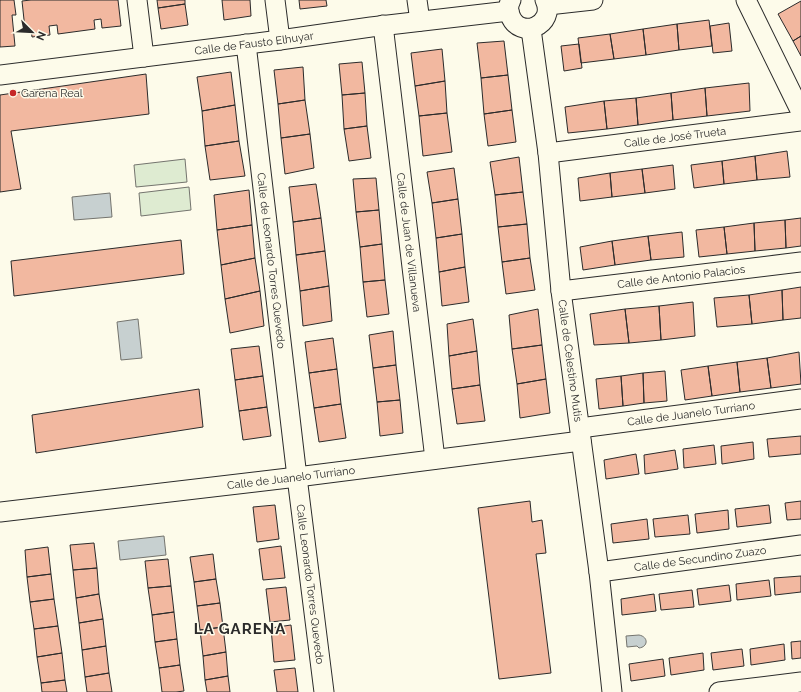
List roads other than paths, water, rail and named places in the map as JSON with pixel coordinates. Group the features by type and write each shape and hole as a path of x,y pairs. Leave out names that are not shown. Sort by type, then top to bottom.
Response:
{"street":[{"path":"137,0 144,57"},
{"path":"275,0 280,40"},
{"path":"417,0 420,21"},
{"path":"510,5 512,20 520,27 531,29 540,25 547,16 546,2 593,0"},
{"path":"746,0 801,112"},
{"name":"Calle de Fausto Elhuyar","path":"0,75 420,21 510,5"},
{"name":"Calle de Juan de Villanueva","path":"383,26 435,459"},
{"name":"Calle de Celestino Mutis","path":"531,29 548,153 561,291 599,572 612,692"},
{"name":"Calle de Leonardo Torres Quevedo","path":"246,44 297,477"},
{"name":"Calle de José Trueta","path":"548,153 801,121"},
{"name":"Calle de Antonio Palacios","path":"561,291 801,262"},
{"name":"Calle de Juanelo Turriano","path":"0,512 435,459 801,400"},
{"name":"Calle Leonardo Torres Quevedo","path":"297,477 324,692"},
{"name":"Calle de Secundino Zuazo","path":"599,572 801,545"},
{"path":"719,692 801,682"}],"place":[{"name":"Garena Real","path":"13,93"}],"district":[{"name":"LA GARENA","path":"240,629"}]}
